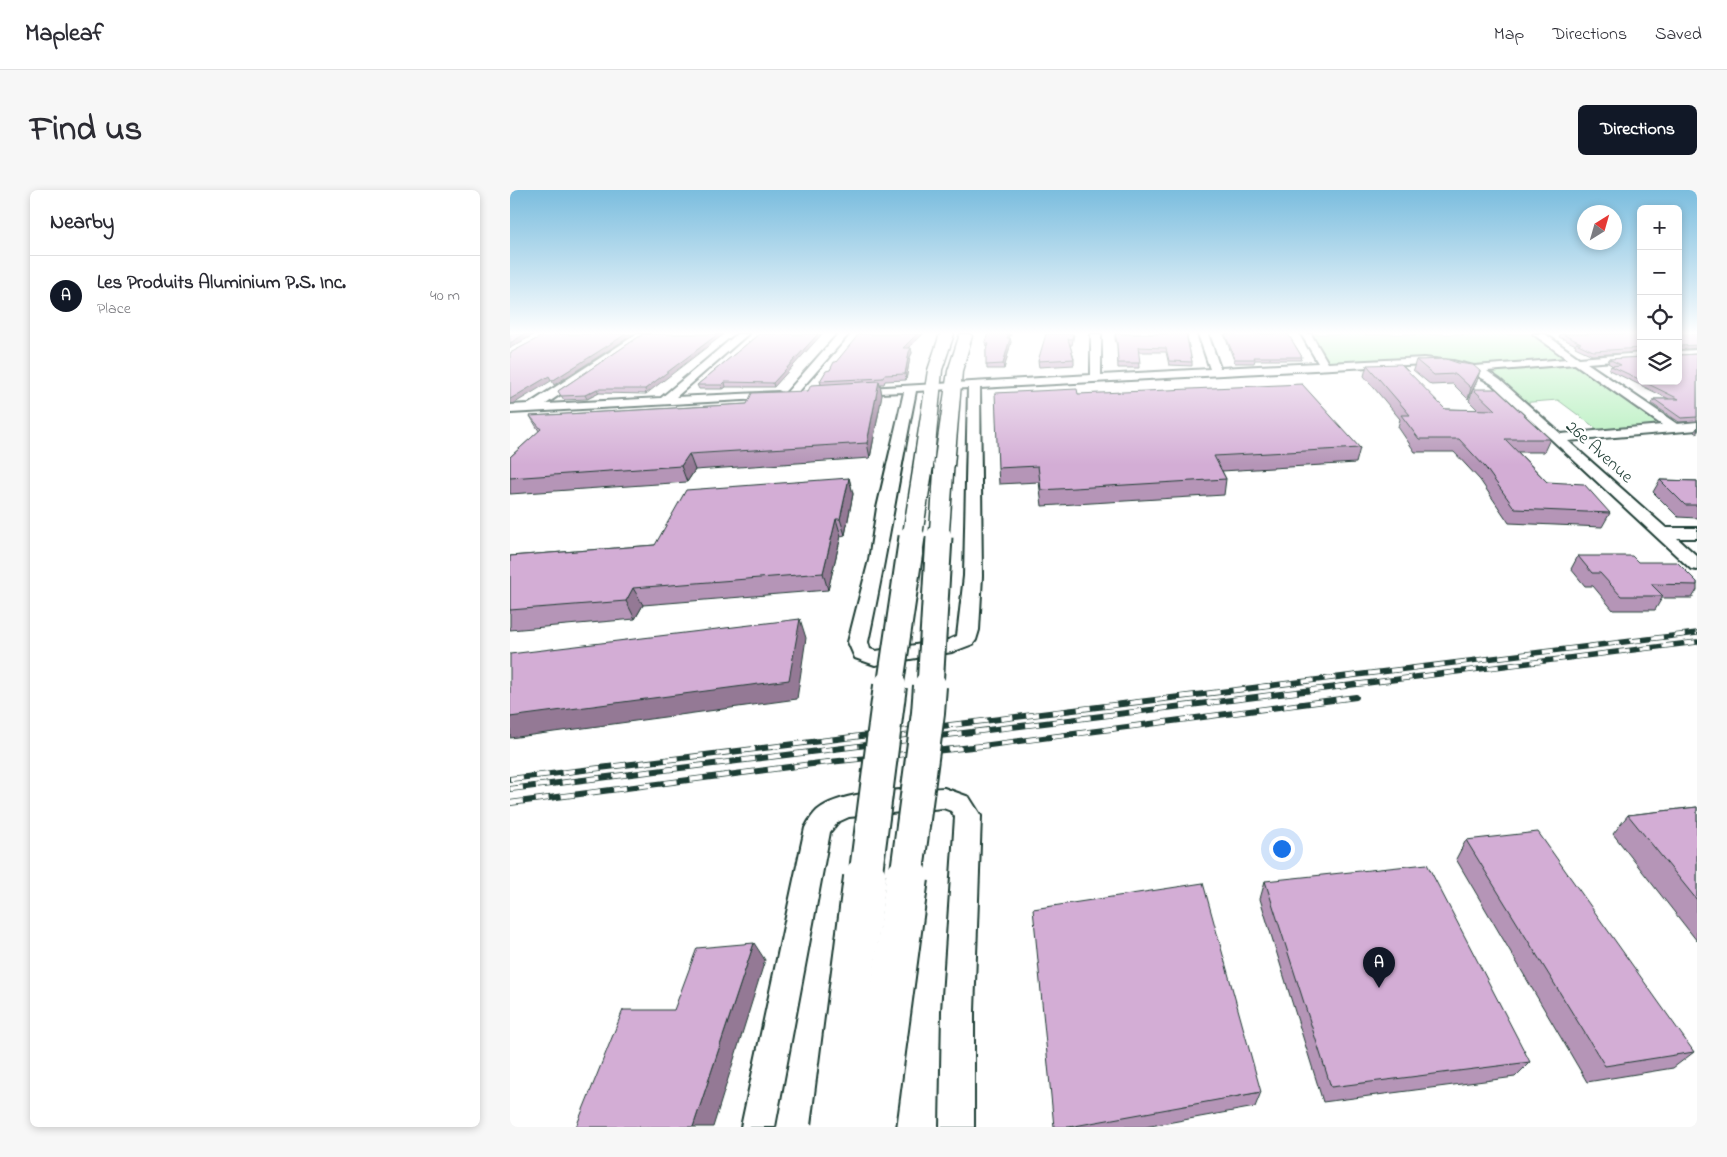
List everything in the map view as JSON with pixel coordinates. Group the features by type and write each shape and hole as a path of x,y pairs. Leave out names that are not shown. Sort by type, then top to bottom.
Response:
{"street":[{"path":"510,422 577,378"},
{"path":"664,400 691,378"},
{"path":"791,394 805,378"},
{"path":"874,1127 928,712 934,467 934,378"},
{"path":"833,1127 890,683 934,467 956,378"},
{"path":"843,392 1101,378"},
{"name":"26e Avenue","path":"1490,378 1697,565"},
{"path":"1600,378 1674,428"},
{"path":"911,388 885,508 877,560 858,642 862,653 875,658 952,646 966,640 970,630 973,567 974,385"},
{"path":"510,409 809,393"},
{"path":"1558,438 1697,426"},
{"path":"1663,533 1697,533"},
{"path":"758,1127 818,828 830,815 845,807 944,798 960,804 968,816 958,1011 957,1127"}],"green space":[{"path":"1484,378 1601,378 1674,428 1605,435 1558,400 1519,403 1496,382"}],"building":[{"path":"510,378 546,378 510,399"},
{"path":"578,378 660,378 645,389 597,389 585,395 561,396 558,391"},
{"path":"706,378 778,378 773,383 725,382 722,385 697,385"},
{"path":"822,378 883,378 883,378 820,381"},
{"path":"1378,378 1414,378 1445,409 1495,410 1473,389 1496,389 1550,439 1505,439 1547,482 1584,484 1610,513 1515,509 1485,467 1459,439 1419,439 1401,415 1410,415"},
{"path":"1460,378 1476,378 1471,388"},
{"path":"1682,378 1697,378 1697,417 1681,418 1654,399 1679,399 1650,385 1682,385"},
{"path":"879,381 867,443 689,454 681,466 510,478 510,457 541,429 530,416 747,404 752,393 808,391 811,385"},
{"path":"1302,384 1360,448 1214,456 1226,479 1041,490 1038,466 998,468 995,393 1077,389 1078,394"},
{"path":"849,478 840,519 836,519 823,573 633,588 626,601 510,610 510,556 655,545 686,490"},
{"path":"1660,480 1697,481 1697,505 1685,505"},
{"path":"1578,556 1632,556 1638,562 1677,562 1697,582 1697,585 1651,584 1663,596 1621,596 1600,573 1592,573"},
{"path":"800,619 789,680 510,717 510,654"},
{"path":"1697,807 1697,900 1628,815"},
{"path":"1538,832 1694,1052 1605,1066 1466,840"},
{"path":"1427,864 1530,1062 1331,1087 1265,881"},
{"path":"1203,883 1261,1092 1069,1127 1054,1127 1033,909"},
{"path":"754,943 693,1127 576,1127 623,1010 674,1010 697,948"}],"railway":[{"path":"1259,687 1697,633"},
{"path":"1335,687 1697,642"},
{"path":"510,779 1269,686"},
{"path":"510,789 1345,686"},
{"path":"510,803 820,763 982,746 1356,697"}],"place":[{"name":"Les Produits Aluminium P.S. Inc.","path":"1379,988"}]}
